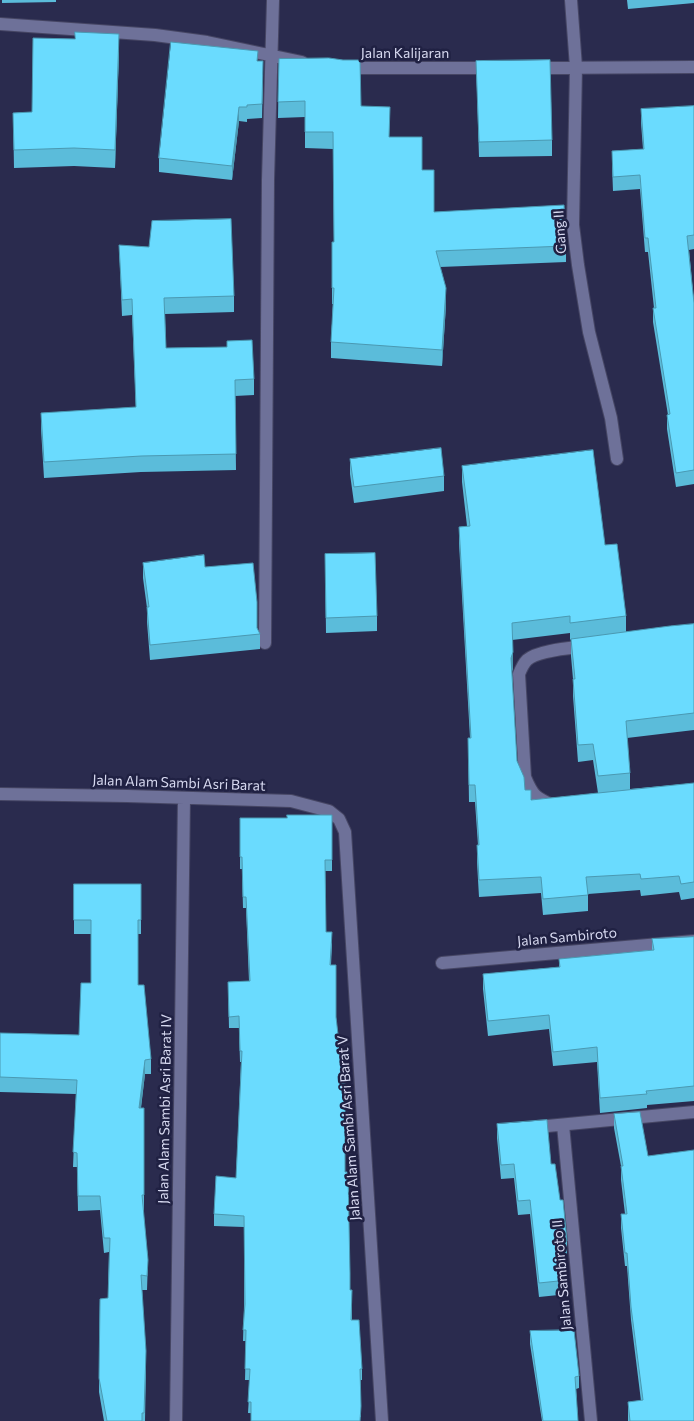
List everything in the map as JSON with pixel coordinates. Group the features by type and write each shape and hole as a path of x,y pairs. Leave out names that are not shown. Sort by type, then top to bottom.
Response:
{"street":[{"path":"265,643 268,180 274,0"},
{"name":"Gang II","path":"571,0 576,67 573,225 589,332 611,418 617,459"},
{"path":"0,24 164,36 207,42 316,64"},
{"name":"Jalan Kalijaran","path":"334,67 694,67"},
{"path":"558,805 536,797 525,777 519,674 525,662 532,657 554,650 600,644"},
{"name":"Jalan Alam Sambi Asri Barat","path":"0,794 291,801 330,810 339,819 345,832"},
{"name":"Jalan Alam Sambi Asri Barat IV","path":"176,1421 184,798"},
{"name":"Jalan Alam Sambi Asri Barat V","path":"345,832 382,1421"},
{"name":"Jalan Sambiroto","path":"442,963 694,941"},
{"path":"538,1127 694,1112"},
{"name":"Jalan Sambiroto II","path":"563,1126 591,1421"}],"building":[{"path":"75,32 119,34 115,150 74,148 14,150 13,113 32,112 33,38 75,39"},
{"path":"171,42 258,51 257,61 263,61 262,104 239,107 232,166 159,158"},
{"path":"329,58 360,60 361,106 390,107 389,137 422,137 422,170 434,170 434,212 564,205 566,246 436,251 446,288 442,350 331,342 334,288 332,288 332,242 334,242 333,132 305,132 305,101 278,102 279,59"},
{"path":"550,60 552,140 479,142 476,61"},
{"path":"694,106 694,235 687,236 694,303 694,470 676,473 667,415 670,414 653,308 656,308 648,238 645,238 640,175 613,177 612,151 644,149 641,109"},
{"path":"231,219 234,296 164,298 166,348 227,347 227,341 252,340 254,379 235,380 236,454 141,456 44,462 41,413 136,407 132,299 122,300 119,245 149,247 152,221"},
{"path":"441,448 444,476 354,487 350,459"},
{"path":"593,450 605,545 617,544 626,616 570,623 570,616 512,623 513,652 511,658 517,761 524,777 525,790 531,790 531,800 694,783 694,882 681,884 679,876 641,879 640,874 586,877 588,895 543,899 541,877 479,880 475,785 469,785 468,738 471,738 459,527 470,526 462,466"},
{"path":"375,553 377,616 326,618 325,554"},
{"path":"204,555 205,567 253,563 257,602 257,628 260,634 150,645 147,607 149,607 143,563"},
{"path":"694,624 694,713 626,721 630,773 598,776 593,744 578,745 571,639"},
{"path":"287,815 332,815 332,860 325,860 326,932 332,932 330,965 336,965 336,1017 340,1052 345,1052 345,1172 348,1172 350,1290 352,1290 351,1320 359,1320 362,1369 360,1369 360,1421 251,1421 251,1402 248,1402 250,1369 245,1369 246,1330 243,1330 245,1304 244,1216 214,1214 216,1176 236,1178 242,1051 240,1051 239,1016 229,1017 228,982 250,981 246,897 243,897 242,857 240,857 240,818 287,818"},
{"path":"74,884 141,884 141,920 138,920 138,985 144,985 151,1059 145,1060 139,1108 144,1108 144,1195 142,1195 148,1260 147,1276 141,1275 146,1351 144,1413 142,1413 142,1421 107,1421 99,1378 100,1299 108,1298 110,1238 104,1238 100,1196 78,1196 77,1153 73,1152 77,1080 0,1077 0,1033 79,1035 81,983 91,983 91,920 74,920"},
{"path":"694,937 694,1086 646,1091 647,1094 600,1098 597,1047 553,1052 549,1015 488,1021 483,974 560,967 559,959 654,950 652,939"},
{"path":"640,1112 648,1156 694,1150 694,1421 630,1421 628,1402 643,1400 621,1214 627,1214 621,1166 623,1166 614,1114"},
{"path":"547,1120 551,1164 555,1164 560,1200 563,1200 568,1280 539,1283 530,1200 518,1201 514,1164 501,1165 497,1124"},
{"path":"574,1330 579,1376 575,1377 578,1421 543,1421 530,1331"}]}
